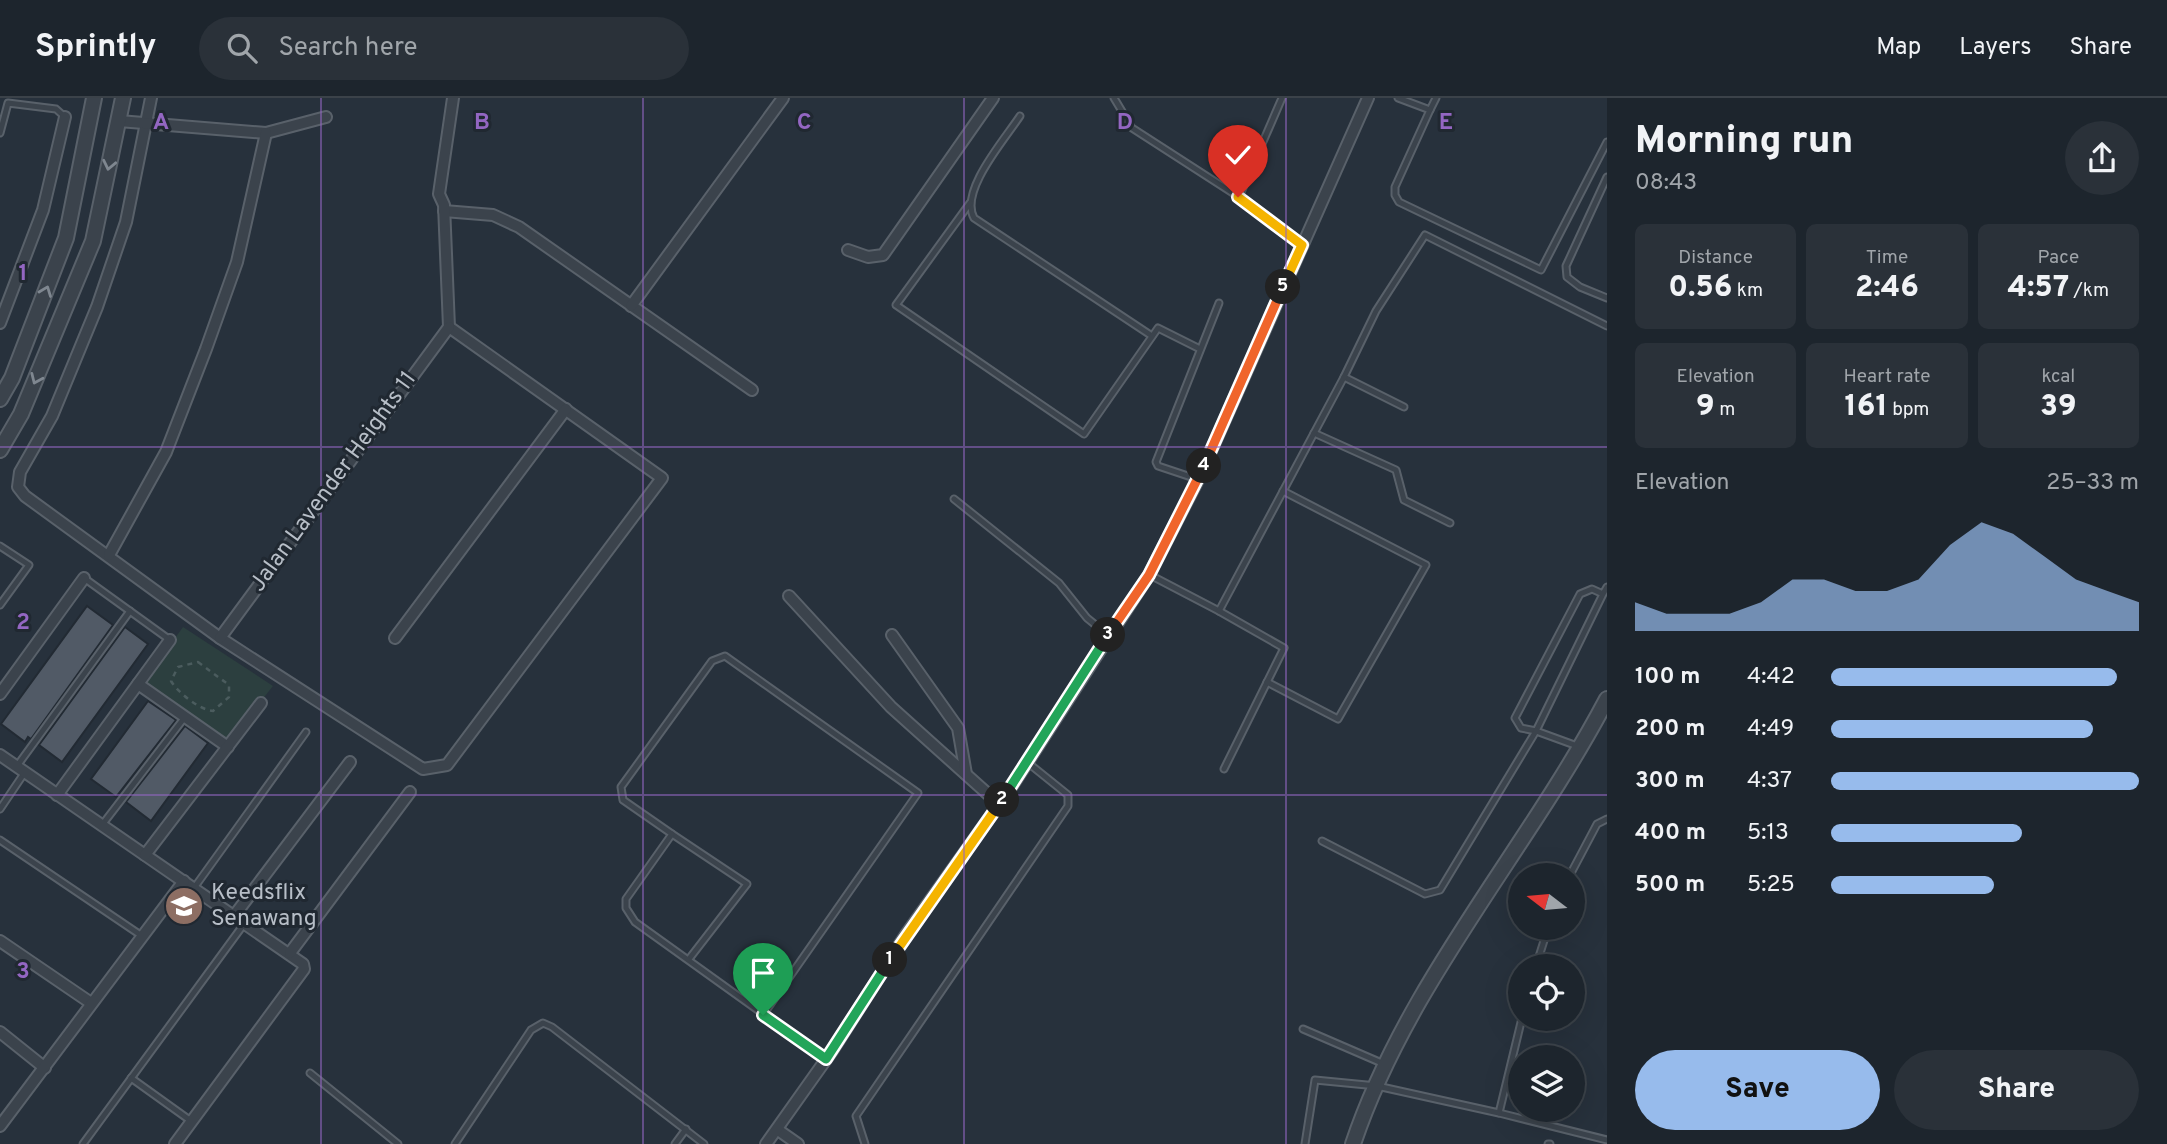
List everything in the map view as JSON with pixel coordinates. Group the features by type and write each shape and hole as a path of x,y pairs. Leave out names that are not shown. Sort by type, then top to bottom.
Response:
{"street":[{"path":"0,398 12,378 66,238 94,98"},
{"path":"0,450 21,414 93,242 119,121 121,98"},
{"path":"151,98 126,222 97,307 52,416 20,472 18,487 25,496 220,638 423,769 437,769 447,765 662,478 449,327 444,211 439,194 453,98"},
{"path":"631,306 783,98"},
{"path":"848,250 868,257 883,255 993,98"},
{"path":"766,1144 826,1059 907,933 999,804 1149,575 1197,478 1368,98"},
{"path":"0,323 43,210 65,117"},
{"path":"119,121 265,133 326,117"},
{"path":"109,555 166,452 206,349 237,262 265,133"},
{"path":"444,211 493,215 519,227 752,390"},
{"name":"Jalan Lavender Heights 11","path":"220,638 449,327"},
{"path":"395,638 566,409"},
{"path":"0,694 84,578"},
{"path":"789,596 891,707 999,804"},
{"path":"892,635 958,728 966,774"},
{"path":"57,794 170,640"},
{"path":"138,684 228,747"},
{"path":"1353,1144 1386,1065 1423,995 1582,747 1607,699"},
{"path":"145,855 261,703"},
{"path":"0,755 303,964 304,969 174,1144"},
{"path":"234,916 350,762"},
{"path":"290,953 410,792"},
{"path":"0,1126 142,937 189,885"},
{"path":"0,941 91,1003"},
{"path":"0,1032 45,1068"},
{"path":"778,1130 798,1144"}],"lane":[{"path":"1114,98 1132,128 1238,197 1302,245"},
{"path":"1238,197 1282,98"},
{"path":"1398,98 1430,110"},
{"path":"1436,98 1395,187 1399,202 1541,270 1607,142"},
{"path":"0,133 8,103 56,109 65,117"},
{"path":"1020,116 979,177 970,203 896,305 1084,434 1158,328 1200,349"},
{"path":"1607,177 1566,266 1567,277 1580,287 1607,298"},
{"path":"970,203 974,218 1152,336"},
{"path":"1219,611 1344,377 1376,310 1425,235 1607,326"},
{"path":"1197,478 1158,466 1156,462 1219,303"},
{"path":"1344,377 1404,407"},
{"path":"1314,433 1396,470 1404,500 1450,523"},
{"path":"1267,682 1338,719 1426,565 1283,491"},
{"path":"954,499 1059,583 1087,618 1108,635"},
{"path":"0,546 29,565 0,605"},
{"path":"1149,575 1284,648 1224,769"},
{"path":"84,578 170,640"},
{"path":"1322,841 1425,894 1440,890 1536,731 1607,587"},
{"path":"1582,747 1521,728 1515,718 1580,594 1592,589 1603,594"},
{"path":"0,809 21,769 130,611"},
{"path":"689,959 747,884 623,800 621,787 712,661 725,656 918,793 763,1015"},
{"path":"102,825 185,717"},
{"path":"189,885 306,732"},
{"path":"865,1144 856,1116 1068,806 1068,795 1061,787 1027,762"},
{"path":"1576,863 1597,824 1607,820"},
{"path":"672,834 626,899 625,908 635,922 826,1059"},
{"path":"0,840 142,937"},
{"path":"82,1144 245,923"},
{"path":"455,1144 531,1030 543,1023 552,1027 704,1144"},
{"path":"1303,1029 1386,1065"},
{"path":"1499,1113 1519,1031"},
{"path":"310,1073 398,1144"},
{"path":"131,1078 191,1121"},
{"path":"1305,1144 1315,1080 1377,1086 1607,1140"},
{"path":"675,1144 686,1129"}],"path":[{"path":"198,662 219,681 229,685 229,697 213,711 202,710 195,701 175,688 171,681 178,667 198,662"}],"shaded area":[{"path":"183,627 273,686 227,744 142,684"}],"building":[{"path":"87,606 113,625 31,739 28,737 25,742 1,724"},
{"path":"125,627 148,644 62,762 39,745"},
{"path":"148,701 176,720 116,797 91,779"},
{"path":"185,726 208,743 151,821 126,802"}],"place":[{"name":"Keedsflix Senawang","path":"184,906"}],"route":[{"path":"763,1015 826,1059 907,933 1012,786 1081,675 1149,575 1200,476 1302,245 1238,197"}]}
